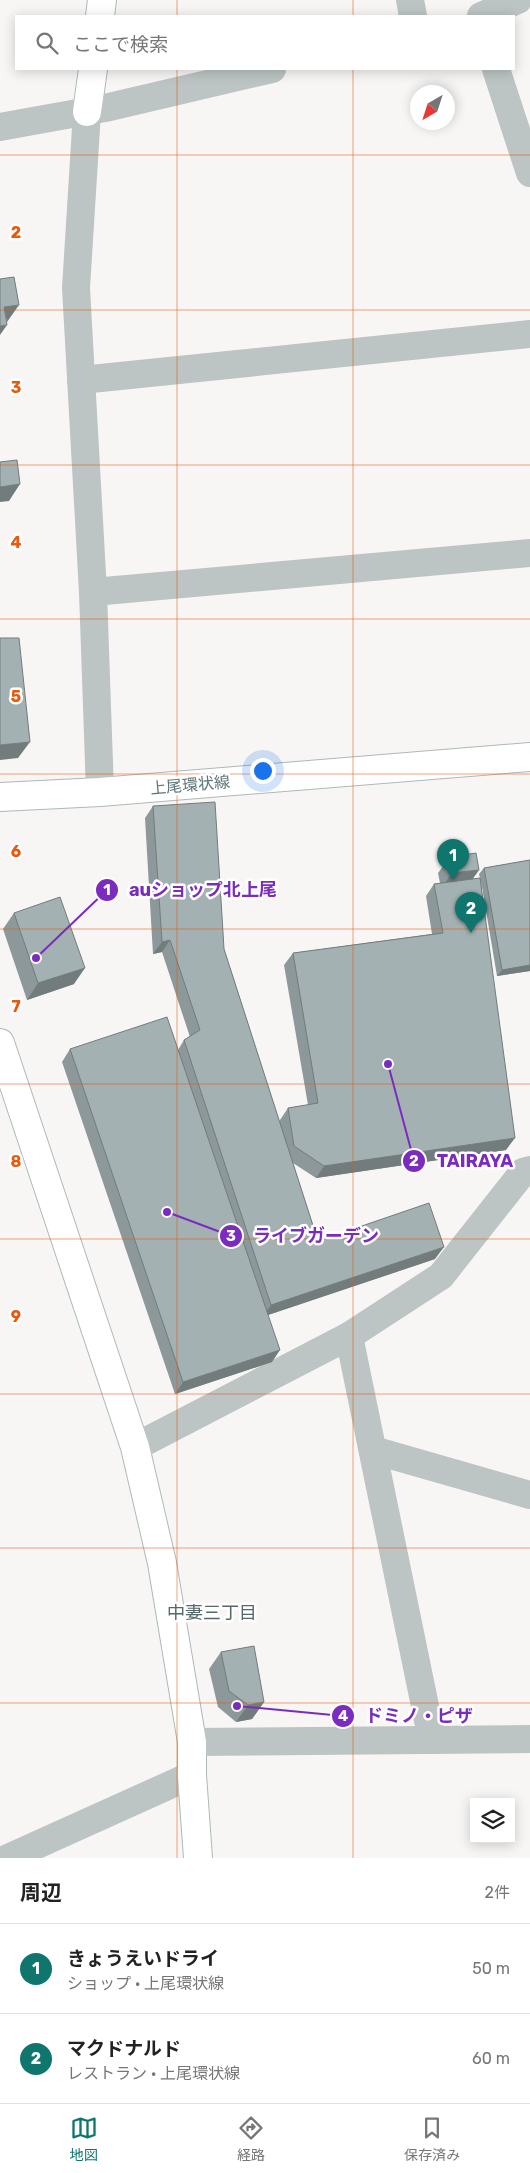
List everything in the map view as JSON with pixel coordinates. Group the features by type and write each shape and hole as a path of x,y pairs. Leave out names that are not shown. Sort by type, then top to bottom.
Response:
{"street":[{"path":"100,15 102,0"},
{"path":"410,0 413,15"},
{"path":"483,15 518,0"},
{"path":"93,70 87,112 76,288 93,592 100,792"},
{"path":"0,127 87,112 268,70"},
{"path":"496,70 530,173"},
{"path":"82,380 530,334"},
{"path":"93,592 530,553"},
{"name":"上尾環状線","path":"0,797 100,792 530,757"},
{"path":"0,1043 135,1447 162,1563 192,1742 192,1775 198,1858"},
{"path":"135,1447 349,1336 441,1276 523,1172 530,1170"},
{"path":"349,1336 432,1740"},
{"path":"373,1450 530,1495"},
{"path":"192,1742 530,1739"},
{"path":"8,1858 192,1775"}],"building":[{"path":"14,277 19,305 4,307 7,325 0,326 0,279"},
{"path":"17,460 20,484 0,487 0,462"},
{"path":"0,638 19,638 30,742 0,745"},
{"path":"215,802 224,949 318,1241 429,1203 444,1247 271,1305 184,1040 200,1030 170,940 162,942 153,806"},
{"path":"476,853 479,870 452,873 450,857"},
{"path":"530,860 530,965 502,970 484,868"},
{"path":"480,878 515,1138 324,1166 294,1146 288,1108 318,1103 293,953 443,933 434,884"},
{"path":"60,897 85,968 38,983 14,913"},
{"path":"167,1017 280,1350 183,1382 70,1049"},
{"path":"254,1646 264,1702 248,1705 229,1691 221,1652"}],"place":[{"name":"きょうえいドライ","path":"453,880"},
{"name":"マクドナルド","path":"471,933"},
{"name":"auショップ北上尾","path":"36,958"},
{"name":"TAIRAYA","path":"388,1064"},
{"name":"ライブガーデン","path":"167,1212"},
{"name":"ドミノ・ピザ","path":"237,1706"}],"district":[{"name":"中妻三丁目","path":"212,1613"}]}
